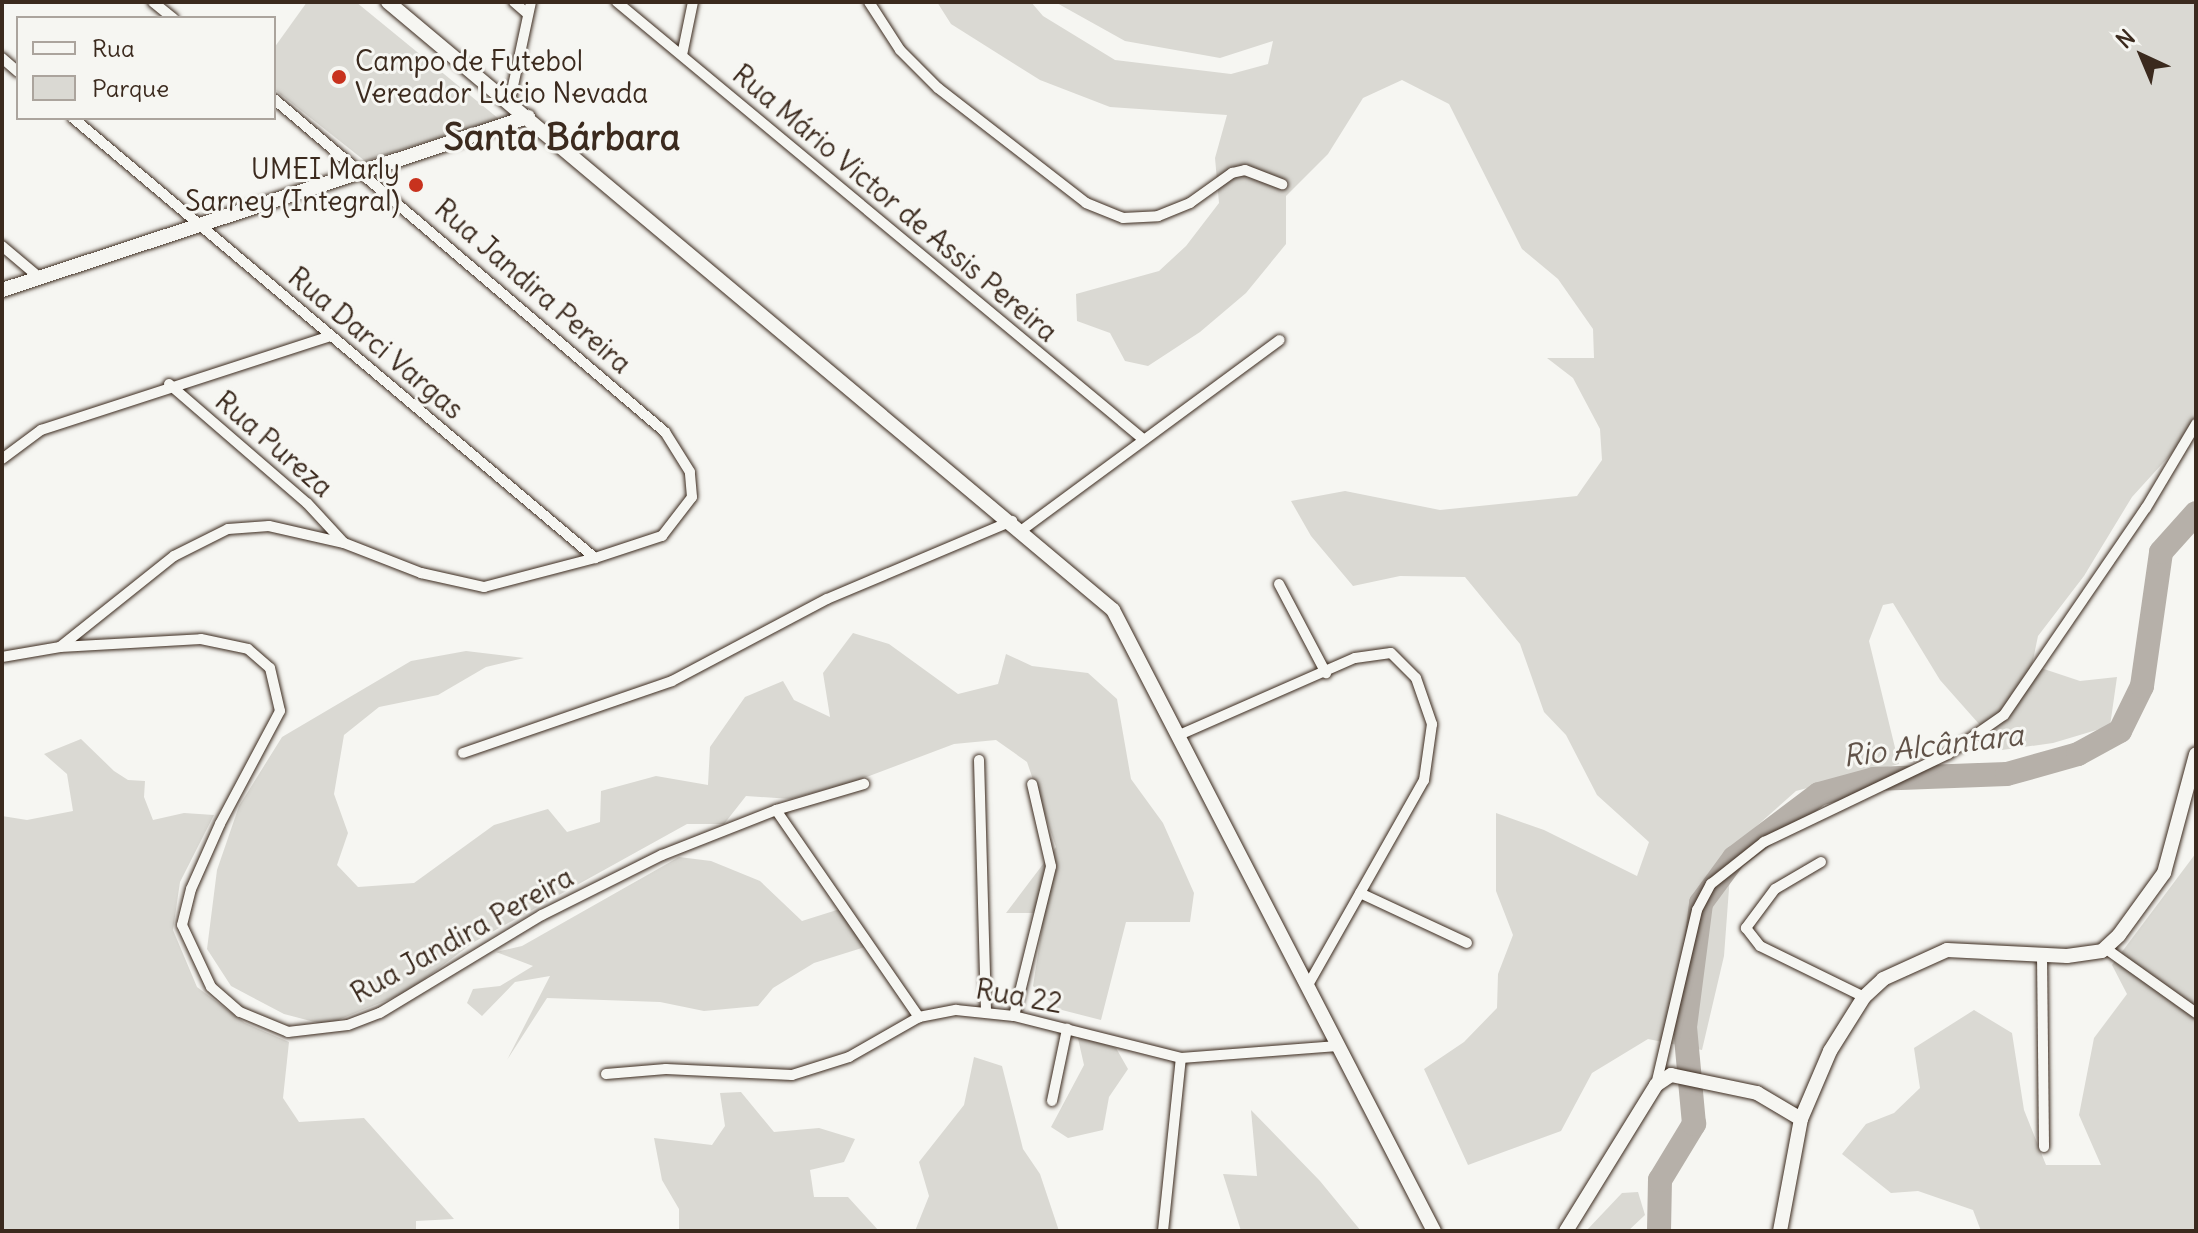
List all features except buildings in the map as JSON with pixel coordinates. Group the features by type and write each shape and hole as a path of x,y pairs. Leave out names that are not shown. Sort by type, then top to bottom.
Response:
{"street":[{"path":"153,2 170,16"},
{"path":"388,2 510,100 1113,610 1434,1231"},
{"path":"514,2 528,14"},
{"path":"510,100 531,2"},
{"name":"Rua Mário Victor de Assis Pereira","path":"617,2 1143,439"},
{"path":"682,55 693,2"},
{"path":"869,2 900,50 938,88 1086,203 1123,218 1158,216 1190,203 1232,173 1245,170 1282,184"},
{"name":"Rua Jandira Pereira","path":"276,101 363,170 665,432 690,472 692,497 662,536 595,558"},
{"path":"2,290 41,279 197,222 528,117"},
{"name":"Rua Darci Vargas","path":"75,120 328,337 595,558"},
{"path":"2,246 41,279"},
{"path":"2,459 41,430 169,384 328,337"},
{"path":"463,753 672,681 827,599 1017,526 1280,340"},
{"name":"Rua Pureza","path":"169,384 307,503 344,543"},
{"path":"1566,1231 1656,1085 1697,910 1711,884 1764,842 1948,754 2004,715 2146,508 2196,424"},
{"path":"60,647 174,556 228,529 269,526 344,543 421,573 484,587 595,558"},
{"path":"1279,584 1326,673"},
{"name":"Rua Jandira Pereira","path":"2,657 60,647 201,639 248,649 270,668 280,711 220,824 191,889 182,925 211,987 240,1012 288,1032 348,1025 380,1013 542,915 662,855 776,810 864,784"},
{"path":"1177,736 1355,658 1391,653 1416,678 1432,724 1424,780 1307,987"},
{"path":"1780,1231 1801,1119 1830,1051 1864,997 1883,979 1947,950 2084,955 2105,948 2164,873 2196,754"},
{"path":"979,760 986,1011"},
{"path":"1014,1016 1051,866 1048,833 1032,784"},
{"path":"776,810 919,1017"},
{"path":"1821,862 1775,889 1746,928 1760,946 1864,997"},
{"path":"1360,893 1467,943"},
{"path":"2105,948 2196,1013"},
{"path":"2042,954 2044,1147"},
{"name":"Rua 22","path":"606,1074 666,1069 792,1075 849,1057 919,1017 986,1011 1181,1058 1338,1046"},
{"path":"1052,1101 1067,1029"},
{"path":"1163,1231 1181,1058"},
{"path":"1656,1085 1677,1076 1702,1080 1757,1093 1801,1119"}],"green space":[{"path":"307,2 356,2 499,119 365,161 276,91 276,45"},
{"path":"937,2 1031,2 1043,16 1115,60 1231,74 1268,64 1273,41 1220,58 1125,41 1055,2 2196,2 2196,419 2182,442 2132,497 2084,576 2038,636 2032,665 2080,681 2117,677 2110,726 2053,743 2002,750 1940,680 1893,603 1883,605 1869,641 1899,764 1796,791 1732,848 1724,956 1702,1050 1648,1039 1592,1073 1561,1131 1468,1165 1424,1069 1464,1042 1497,1008 1498,974 1513,935 1496,891 1496,813 1544,830 1637,876 1649,842 1597,795 1566,735 1544,712 1520,644 1465,577 1400,576 1353,586 1311,536 1291,501 1345,491 1440,510 1577,496 1602,460 1600,429 1573,378 1547,358 1594,358 1593,329 1558,279 1522,249 1449,104 1402,80 1363,98 1328,154 1286,196 1286,244 1246,293 1200,332 1148,366 1125,361 1110,333 1077,321 1076,294 1159,271 1186,246 1219,203 1215,158 1227,115 1110,107 1040,80 951,24"},
{"path":"853,633 889,644 958,694 998,684 1006,654 1032,666 1088,673 1117,699 1131,779 1163,823 1194,893 1190,922 1126,922 1101,1020 1058,1009 1033,986 1042,928 1037,913 1006,913 1056,847 1027,762 996,740 954,744 856,781 791,799 746,796 724,824 687,824 474,942 407,992 326,1025 284,1014 231,986 207,949 217,870 239,806 282,737 411,661 466,651 524,658 486,667 438,695 379,707 344,735 334,794 348,833 337,865 358,887 414,883 494,825 548,809 567,832 600,822 601,791 656,776 708,785 710,747 745,697 783,681 794,700 830,717 823,673"},
{"path":"81,739 114,771 128,780 145,781 144,797 153,820 184,813 214,815 180,882 173,930 197,987 245,1023 289,1042 283,1098 299,1122 364,1118 454,1219 416,1221 416,1231 2,1231 2,816 27,820 73,811 67,774 44,754"},
{"path":"2196,853 2196,1231 1981,1231 1973,1210 1918,1191 1891,1193 1842,1154 1866,1124 1894,1113 1920,1088 1914,1048 1974,1010 2012,1033 2024,1110 2046,1165 2101,1165 2079,1115 2094,1038 2127,994 2112,965"},
{"path":"679,857 711,861 760,881 802,921 840,909 865,947 814,963 773,988 758,1006 704,1011 660,1002 547,998 507,1060 550,976 515,982 482,1016 467,1003 473,989 500,986 533,966 496,952 522,946"},
{"path":"1077,1034 1116,1048 1128,1069 1109,1097 1103,1130 1068,1138 1051,1127 1084,1065"},
{"path":"974,1057 1002,1066 1023,1149 1040,1174 1059,1231 915,1231 929,1196 919,1162 964,1105"},
{"path":"741,1092 774,1132 819,1128 855,1139 844,1162 810,1170 814,1197 848,1197 879,1231 679,1231 679,1209 662,1180 654,1138 712,1145 725,1126 720,1093"},
{"path":"1251,1110 1320,1181 1361,1231 1241,1231 1223,1174 1257,1176"},
{"path":"1638,1192 1645,1215 1628,1231 1586,1231 1622,1193"}],"waterway":[{"name":"Rio Alcântara","path":"1659,1231 1660,1180 1694,1124 1685,1027 1701,903 1734,858 1819,794 1874,779 2007,774 2078,754 2120,731 2142,686 2161,552 2196,513"}],"place":[{"name":"Campo de Futebol Vereador Lúcio Nevada","path":"339,77"},
{"name":"UMEI Marly Sarney (Integral)","path":"416,185"}],"district":[{"name":"Santa Bárbara","path":"562,138"}]}
